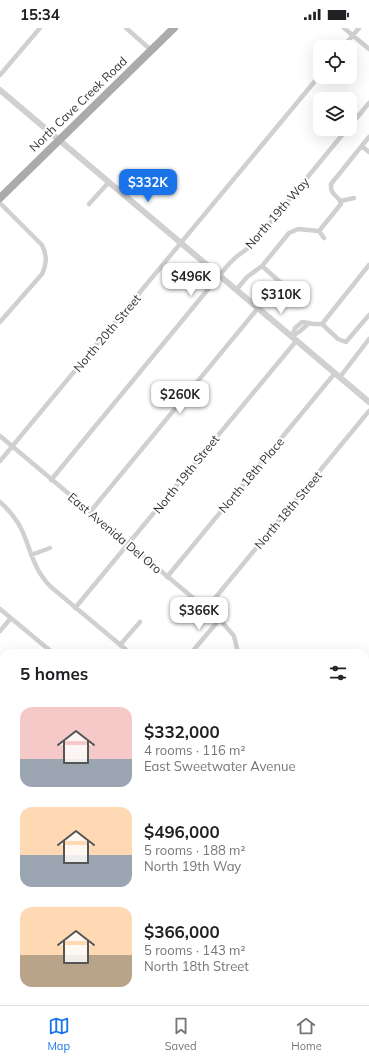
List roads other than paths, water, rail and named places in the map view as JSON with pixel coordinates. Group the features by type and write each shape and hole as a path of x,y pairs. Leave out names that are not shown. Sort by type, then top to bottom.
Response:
{"main road":[{"name":"North Cave Creek Road","path":"0,198 174,28"}],"street":[{"path":"0,75 40,28"},
{"path":"126,28 151,50"},
{"path":"344,28 369,49"},
{"path":"349,40 359,28"},
{"name":"North 20th Street","path":"0,461 313,84"},
{"path":"0,90 369,402"},
{"path":"357,118 369,103"},
{"name":"North 19th Way","path":"51,480 220,275 236,257 251,246 342,136"},
{"path":"341,201 333,194 331,184 369,137"},
{"path":"362,146 369,152"},
{"path":"89,204 109,182"},
{"path":"341,201 354,198"},
{"path":"319,231 337,209 341,201"},
{"path":"0,202 42,245 45,251 46,259 42,274 0,322"},
{"path":"237,289 247,278 262,266 289,233 298,229 319,231 324,238"},
{"path":"262,266 289,290"},
{"path":"369,266 322,324 338,339 346,342 369,315"},
{"path":"90,512 258,308"},
{"name":"North 19th Street","path":"75,608 294,338 295,328 302,322 322,324"},
{"name":"North 18th Place","path":"167,577 369,339"},
{"name":"North 18th Street","path":"206,609 369,411"},
{"name":"East Avenida Del Oro","path":"0,436 219,620 234,636 237,649"},
{"path":"0,502 20,526 42,578 75,608 125,649"},
{"path":"31,555 50,548"},
{"path":"0,609 47,649"},
{"path":"0,630 11,618"},
{"path":"194,649 219,620"},
{"path":"120,645 140,622"}]}
